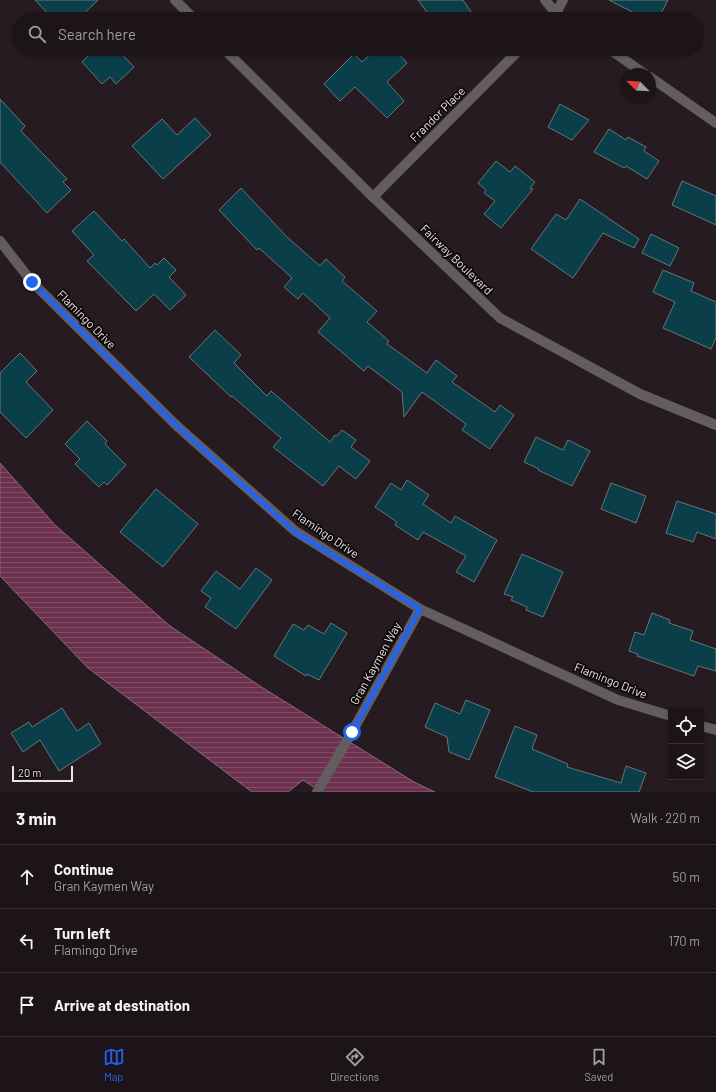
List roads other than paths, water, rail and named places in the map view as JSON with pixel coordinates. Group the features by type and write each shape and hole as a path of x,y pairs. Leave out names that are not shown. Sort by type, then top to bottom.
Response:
{"street":[{"path":"175,0 187,12"},
{"path":"545,0 551,12"},
{"path":"556,12 563,0"},
{"name":"Fairway Boulevard","path":"231,56 373,197 500,318 640,394 716,425"},
{"name":"Frandor Place","path":"373,197 513,56"},
{"path":"619,56 636,68"},
{"path":"656,81 716,123"},
{"name":"Flamingo Drive","path":"0,241 32,282 171,421 295,532 420,609 618,700 668,715"},
{"name":"Gran Kaymen Way","path":"317,792 420,609"},
{"path":"704,727 716,730"}]}
